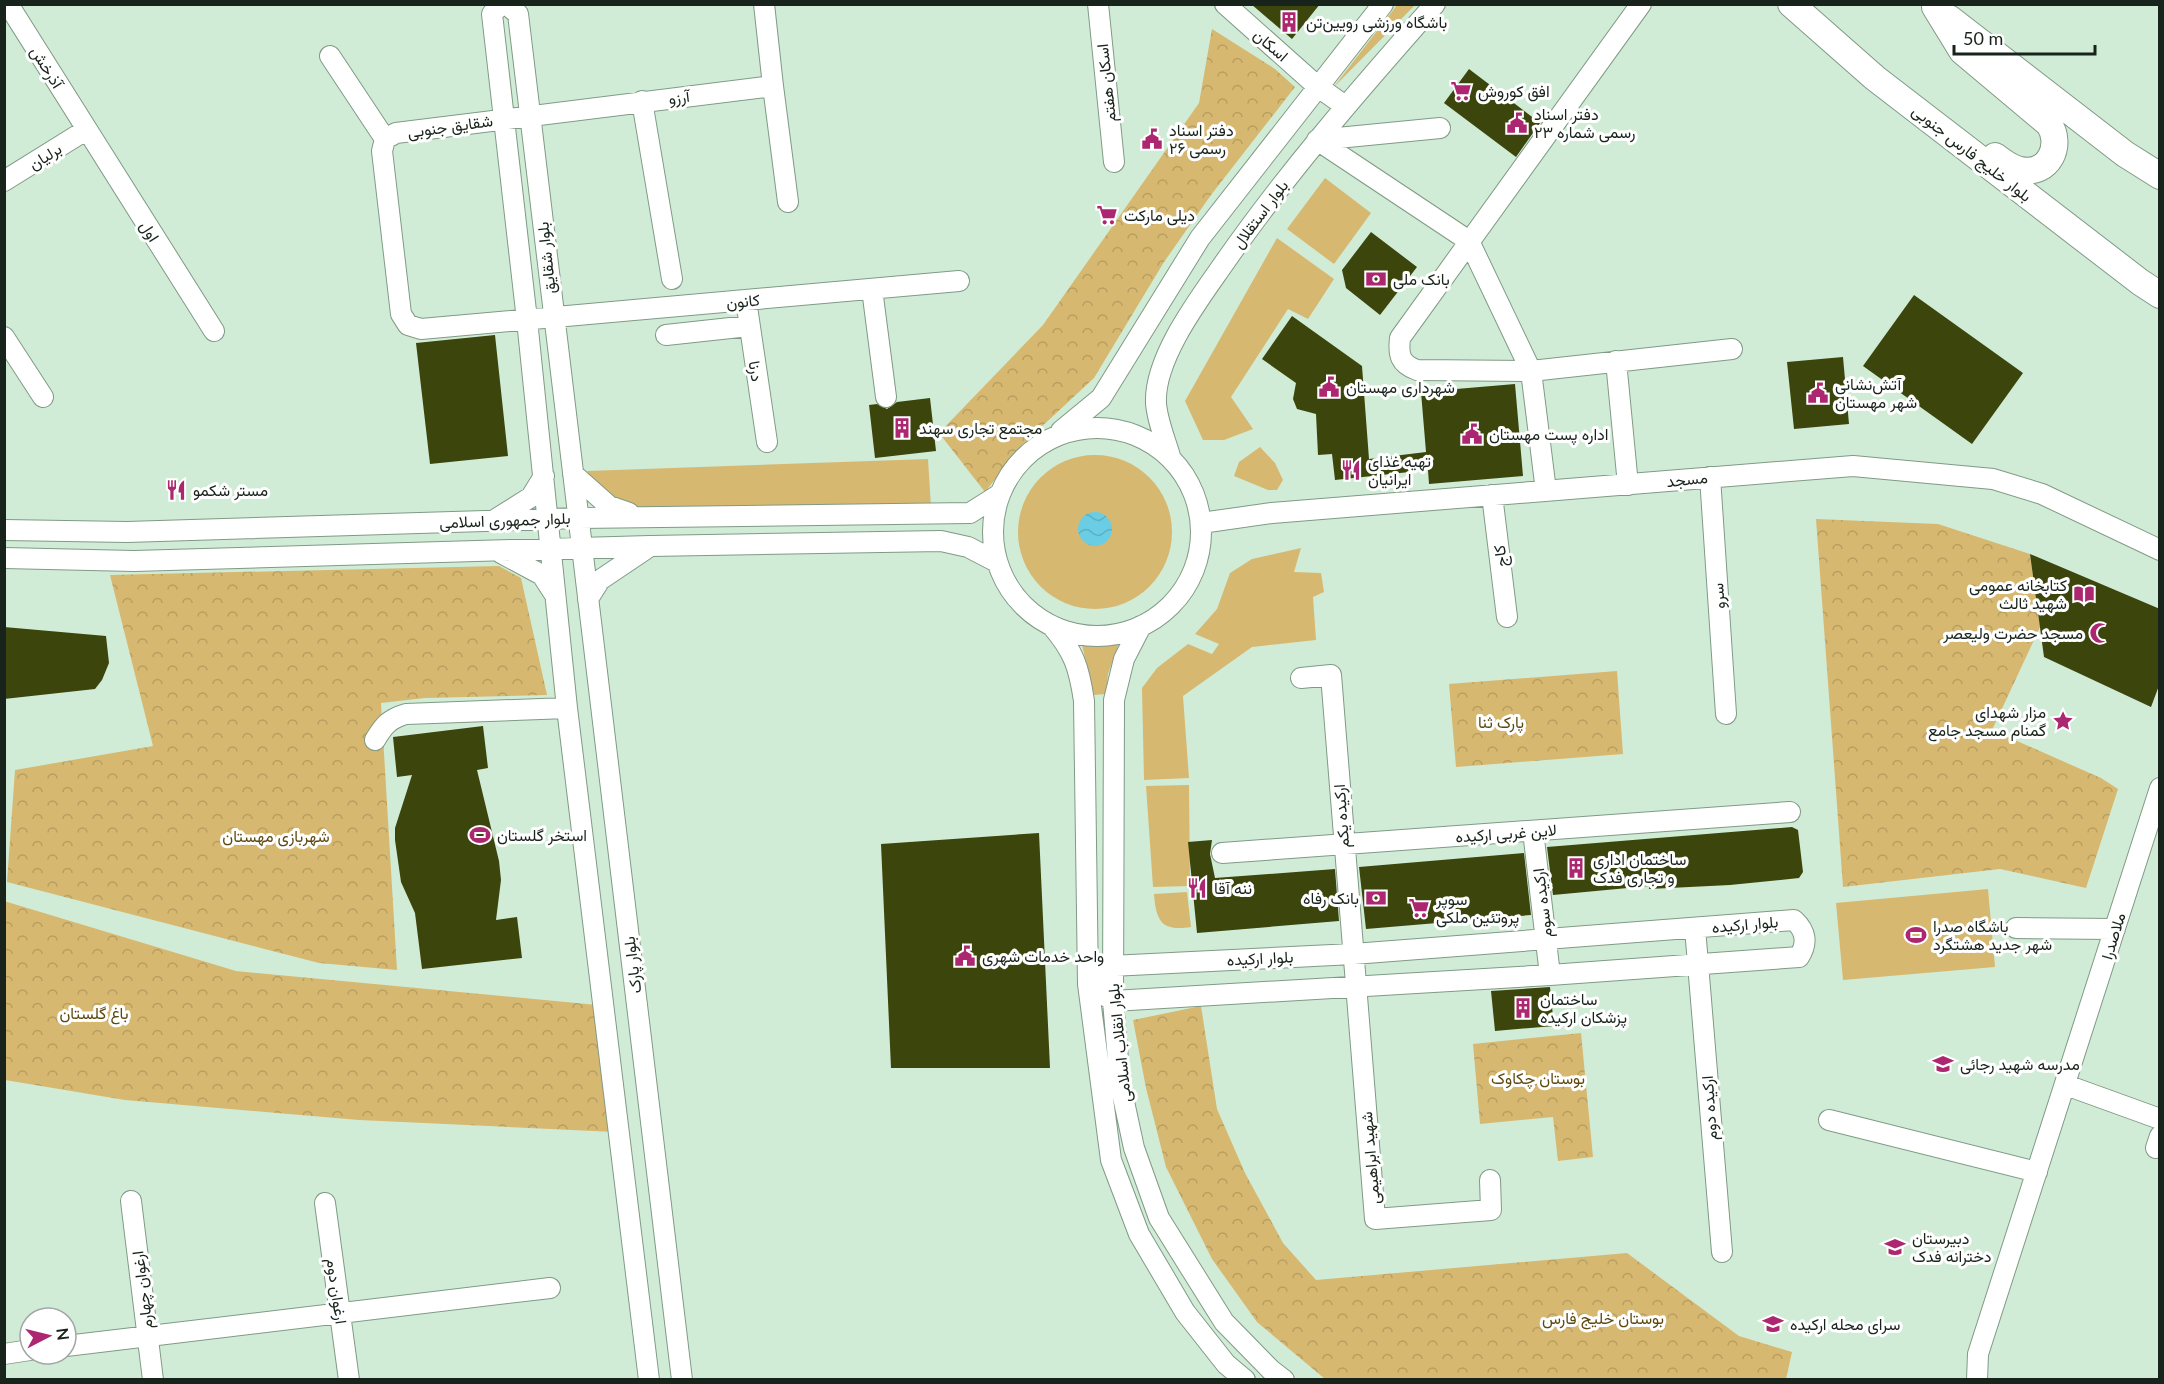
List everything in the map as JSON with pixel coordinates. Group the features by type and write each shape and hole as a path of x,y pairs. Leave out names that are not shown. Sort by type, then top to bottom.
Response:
{"main road":[{"name":"بلوار خلیج فارس جنوبی","path":"1791,4 1875,78 2160,295"},
{"path":"1875,78 1920,98 2011,168 2033,171 2043,166 2051,158 2056,148 2056,134 2049,124 1962,51 1933,6"},
{"path":"1933,6 2125,154 2160,176"}],"street":[{"name":"آذرخش","path":"8,4 86,130"},
{"name":"بلوار شقایق","path":"501,4 492,14 552,550"},
{"name":"بلوار شقایق","path":"506,4 518,14 553,318 583,550"},
{"path":"764,4 788,202"},
{"name":"اسکان هفتم","path":"1098,4 1114,162"},
{"name":"اسکان","path":"1225,4 1317,86 1345,106"},
{"name":"بلوار استقلال","path":"1057,435 1101,398 1200,238 1383,4"},
{"name":"بلوار استقلال","path":"1170,456 1156,402 1163,365 1193,307 1263,207 1345,106 1435,4"},
{"path":"1641,4 1400,338 1400,358 1407,367 1417,370 1531,370 1732,349"},
{"path":"330,56 391,136 382,151 401,314 408,325 421,329 527,320"},
{"name":"آرزو","path":"504,118 773,86"},
{"path":"642,101 672,279"},
{"name":"شقایق جنوبی","path":"391,136 504,118"},
{"path":"1317,140 1440,128"},
{"name":"برلیان","path":"4,181 86,130"},
{"name":"اول","path":"86,130 214,331"},
{"path":"1317,140 1469,241 1531,370 1546,491"},
{"name":"کانون","path":"527,320 959,281"},
{"path":"872,289 886,397"},
{"name":"درنا","path":"746,300 767,442"},
{"path":"666,335 749,326"},
{"path":"4,337 43,397"},
{"path":"1616,361 1628,485"},
{"path":"1104,427 1128,431 1170,456 1185,476 1196,498 1201,523 1200,548 1193,573 1181,595 1163,613 1142,627 1120,634 1096,636 1074,634 1052,626 1034,615 1018,600 1005,582 997,562 993,528 1000,494 1009,475 1022,458 1038,445 1057,435 1080,428 1104,427"},
{"name":"مسجد","path":"1201,523 1272,513 1853,466 1993,479 2042,494 2160,550"},
{"path":"573,474 609,506 639,517"},
{"path":"493,521 531,497 544,476"},
{"name":"سرو","path":"1710,477 1726,714"},
{"name":"بلوار جمهوری اسلامی","path":"4,530 127,532 579,518 970,513 1000,494"},
{"name":"کاج","path":"1492,495 1507,617"},
{"name":"بلوار جمهوری اسلامی","path":"4,558 134,561 583,550 651,546 941,541 968,547 997,562"},
{"path":"588,599 600,580 651,546"},
{"name":"بلوار پارک","path":"552,550 567,708 650,1380"},
{"name":"بلوار پارک","path":"583,550 682,1380"},
{"path":"496,551 523,562 542,575 557,598"},
{"name":"بلوار انقلاب اسلامی","path":"1052,626 1070,648 1081,679 1084,701 1088,984 1111,1160 1139,1234 1185,1312 1226,1364 1245,1380"},
{"name":"بلوار انقلاب اسلامی","path":"1142,627 1124,659 1114,700 1111,966 1120,1083 1134,1148 1160,1218 1224,1322 1271,1370 1284,1380"},
{"name":"ارکیده یکم","path":"1301,678 1331,675 1356,987"},
{"path":"375,740 384,725 392,718 406,714 567,708"},
{"name":"ملاصدرا","path":"1977,1380 1978,1354 2160,788"},
{"name":"لاین غربی ارکیده","path":"1222,853 1790,812"},
{"name":"ارکیده سوم","path":"1533,831 1550,975"},
{"name":"بلوار ارکیده","path":"1111,966 1353,954 1794,920 1802,927 1805,938 1805,948 1799,957 1550,975 1113,1001"},
{"name":"ارکیده دوم","path":"1695,928 1722,1252"},
{"path":"2016,928 2115,929"},
{"path":"1111,966 1088,984 1113,1001"},
{"name":"شهید ابراهیمی","path":"1356,987 1376,1219 1491,1210 1490,1180"},
{"path":"2066,1085 2160,1119"},
{"path":"1829,1120 2037,1172"},
{"name":"ارغوان چهارم","path":"131,1202 153,1380"},
{"name":"ارغوان دوم","path":"325,1203 349,1380"},
{"path":"78,1345 550,1288"}],"green space":[{"path":"1397,5 1415,5 1333,88"},
{"path":"1212,29 1275,69 1295,87 1211,195 1164,262 1094,378 1023,444 985,492 939,433 1043,325 1199,103"},
{"path":"1325,178 1371,213 1334,264 1287,229"},
{"path":"1277,238 1334,279 1308,319 1288,309 1231,397 1253,429 1224,440 1203,440 1185,401"},
{"path":"1260,447 1275,463 1283,480 1277,490 1268,490 1234,476 1239,462"},
{"path":"1095,455 1124,461 1138,468 1149,478 1159,489 1166,503 1172,532 1166,561 1159,575 1149,586 1138,596 1124,603 1095,609 1066,603 1052,596 1041,586 1031,575 1024,561 1018,532 1024,503 1031,489 1041,478 1052,468 1066,461"},
{"path":"928,459 931,507 636,508 598,489 587,471"},
{"path":"1816,519 1938,524 2030,554 2040,627 1992,730 2101,778 2118,789 2086,888 2000,869 1843,887"},
{"path":"1301,548 1294,572 1321,573 1324,592 1313,597 1316,640 1252,647 1183,696 1189,778 1144,780 1142,688 1157,668 1188,644 1212,654 1219,644 1195,634 1217,609 1230,573 1252,559"},
{"name":"شهربازی مهستان","path":"499,566 521,578 547,695 425,698 381,703 397,970 319,963 7,882 15,770 153,746 110,575"},
{"path":"1119,643 1108,674 1106,694 1094,695 1082,645"},
{"name":"پارک ثنا","path":"1617,671 1623,754 1456,767 1449,684"},
{"path":"1189,785 1190,886 1153,887 1146,786"},
{"name":"باشگاه صدرا شهر جدید هشتگرد","path":"1988,889 1995,967 1843,980 1836,903"},
{"path":"1187,892 1191,927 1167,926 1156,911 1154,894"},
{"name":"باغ گلستان","path":"4,901 236,971 597,1005 614,1132 359,1120 125,1100 5,1080"},
{"name":"بوستان خلیج فارس","path":"1201,1006 1217,1109 1245,1173 1283,1243 1316,1280 1627,1253 1739,1336 1792,1352 1786,1379 1325,1379 1257,1322 1212,1259 1166,1167 1146,1088 1133,1020"},
{"name":"بوستان چکاوک","path":"1581,1033 1593,1157 1558,1161 1553,1117 1480,1124 1473,1044"}],"water":[{"path":"1095,512 1107,517 1112,529 1107,541 1095,546 1083,541 1078,529 1083,517"}],"building":[{"name":"باشگاه ورزشی رویین‌تن","path":"1251,4 1320,4 1292,39"},
{"path":"1469,69 1540,123 1516,157 1444,103"},
{"name":"بانک ملی","path":"1371,232 1417,267 1380,315 1346,288 1342,270"},
{"path":"1914,295 2023,373 1972,444 1863,366"},
{"path":"1292,316 1362,366 1369,459 1426,452 1421,392 1515,384 1523,476 1429,484 1428,470 1335,480 1332,454 1318,455 1316,414 1297,409 1293,399 1296,383 1262,359"},
{"path":"495,335 508,456 430,464 416,343"},
{"name":"آتش‌نشانی شهر مهستان","path":"1843,357 1849,424 1794,429 1787,362"},
{"name":"مجتمع تجاری سهند","path":"930,398 936,451 875,458 869,405 877,404 887,409 897,402"},
{"name":"مسجد حضرت ولیعصر","path":"2030,554 2160,609 2160,683 2151,707 2044,657"},
{"path":"4,627 106,636 109,663 102,680 95,689 4,699"},
{"path":"483,726 488,768 477,770 499,861 501,880 496,920 517,917 522,958 422,969 415,913 401,882 395,840 395,828 412,775 397,777 393,737"},
{"path":"1792,827 1798,830 1803,872 1799,878 1730,885 1649,889 1649,886 1553,895 1547,847"},
{"name":"واحد خدمات شهری","path":"1039,833 1050,1068 891,1068 881,844"},
{"path":"1212,840 1210,854 1215,878 1335,869 1339,921 1197,933 1188,842"},
{"path":"1524,853 1531,915 1366,929 1359,867"},
{"name":"ساختمان پزشکان ارکیده","path":"1550,987 1554,1026 1495,1031 1491,991"}],"place":[{"name":"باشگاه ورزشی رویین‌تن","path":"1289,22"},
{"name":"افق کوروش","path":"1461,91"},
{"name":"دفتر اسناد رسمی شماره ۲۳","path":"1517,123"},
{"name":"دفتر اسناد رسمی ۲۶","path":"1152,139"},
{"name":"دیلی مارکت","path":"1107,215"},
{"name":"بانک ملی","path":"1376,279"},
{"name":"شهرداری مهستان","path":"1329,387"},
{"name":"آتش‌نشانی شهر مهستان","path":"1818,393"},
{"name":"مجتمع تجاری سهند","path":"902,428"},
{"name":"اداره پست مهستان","path":"1472,434"},
{"name":"تهیه غذای ایرانیان","path":"1351,470"},
{"name":"مستر شکمو","path":"176,490"},
{"name":"کتابخانه عمومی شهید ثالث","path":"2084,594"},
{"name":"مسجد حضرت ولیعصر","path":"2100,633"},
{"name":"مزار شهدای گمنام مسجد جامع","path":"2063,721"},
{"name":"استخر گلستان","path":"480,835"},
{"name":"ساختمان اداری و تجاری فدک","path":"1576,868"},
{"name":"ننه آقا","path":"1197,888"},
{"name":"بانک رفاه","path":"1376,898"},
{"name":"سوپر پروتئین ملکی","path":"1419,908"},
{"name":"باشگاه صدرا شهر جدید هشتگرد","path":"1916,935"},
{"name":"واحد خدمات شهری","path":"965,956"},
{"name":"ساختمان پزشکان ارکیده","path":"1523,1008"},
{"name":"مدرسه شهید رجائی","path":"1943,1064"},
{"name":"دبیرستان دخترانه فدک","path":"1895,1247"},
{"name":"سرای محله ارکیده","path":"1773,1324"}]}
